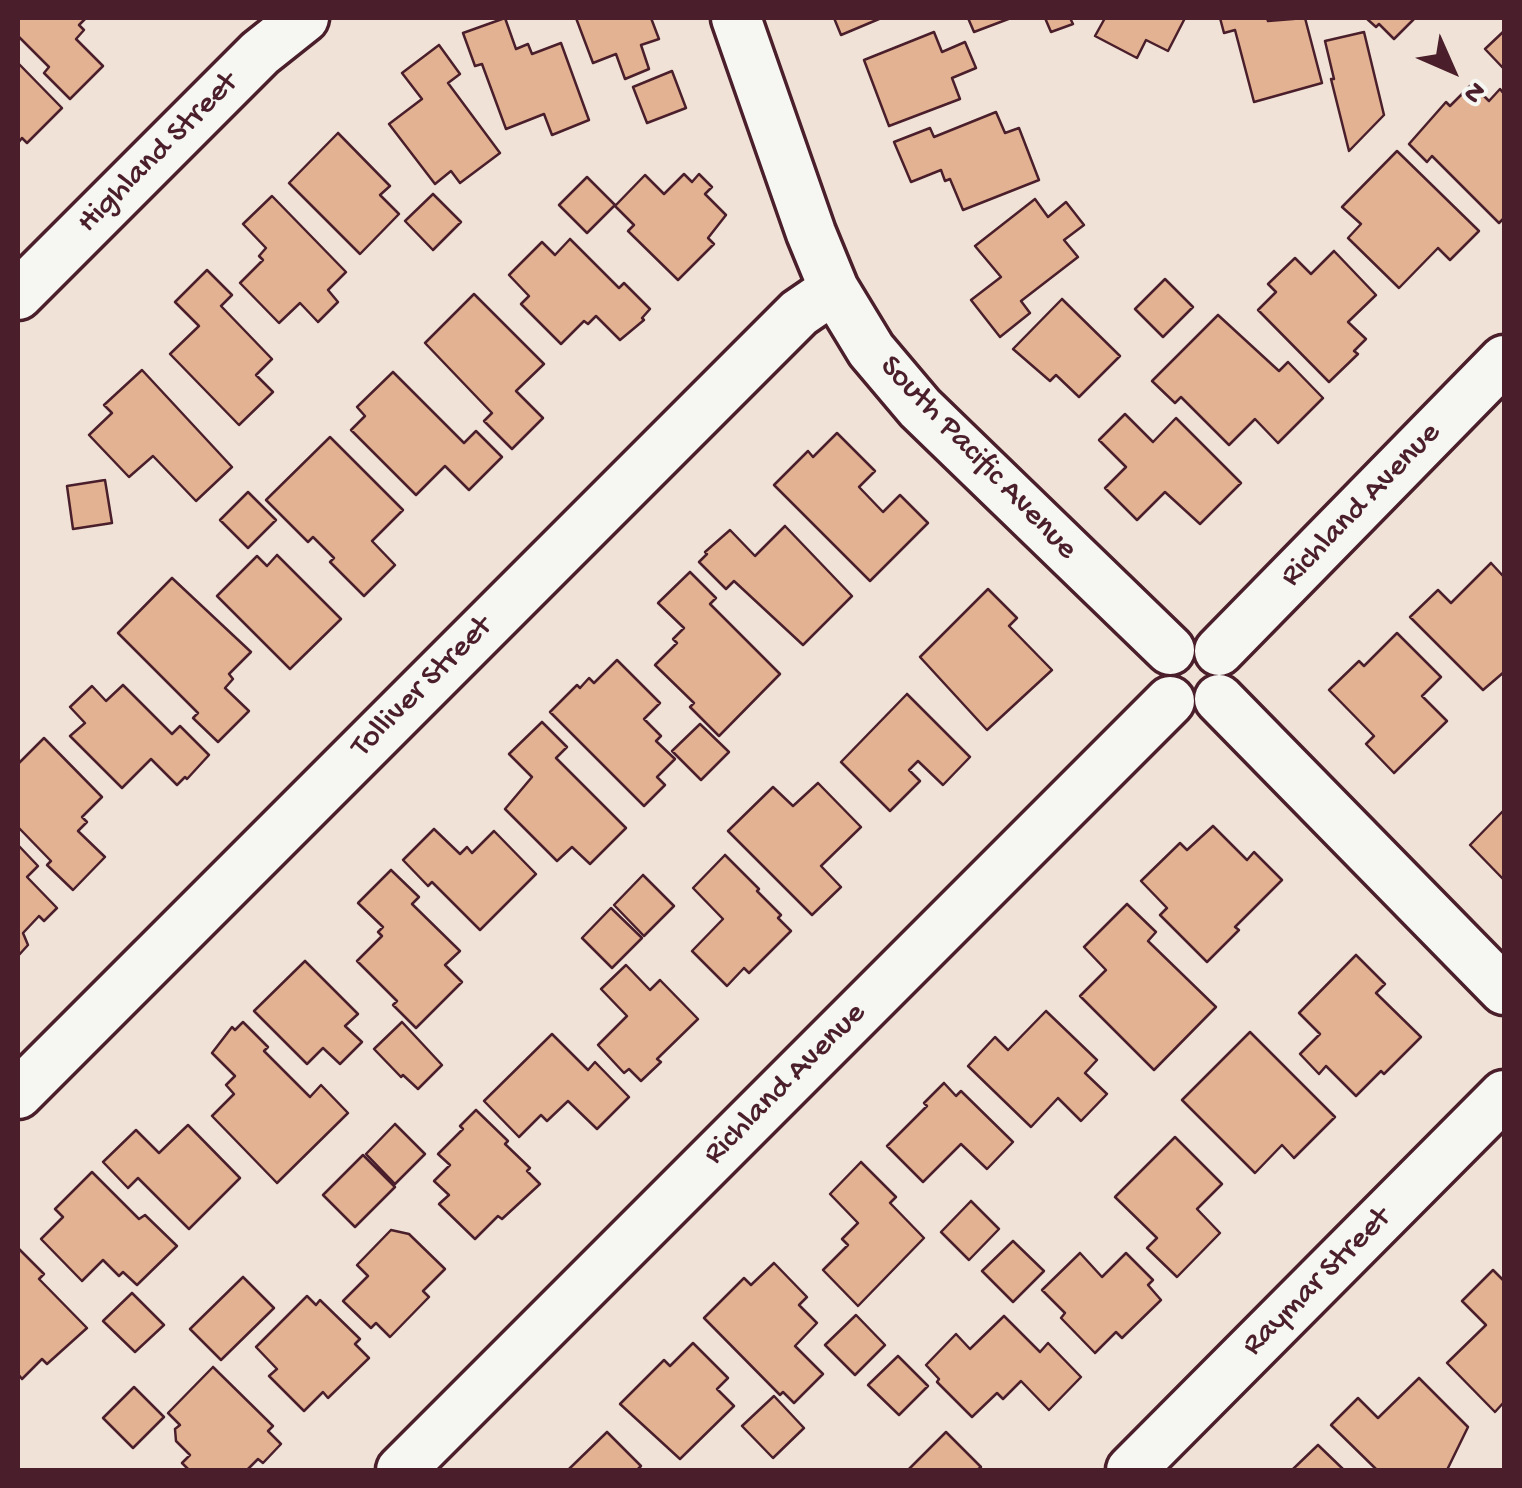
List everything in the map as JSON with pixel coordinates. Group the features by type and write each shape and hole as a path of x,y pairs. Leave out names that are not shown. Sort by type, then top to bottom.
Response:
{"street":[{"name":"Highland Street","path":"18,295 260,53 304,18"},
{"name":"South Pacific Avenue","path":"736,18 811,233 834,289 871,350 920,408 1170,650"},
{"name":"Tolliver Street","path":"21,1083 799,313 834,289"},
{"name":"Richland Avenue","path":"1219,651 1504,360"},
{"path":"1192,640 1219,651 1230,677 1219,700 1201,710 1190,710 1170,700 1160,680 1164,658 1170,650 1192,640"},
{"name":"Richland Avenue","path":"402,1470 1170,700"},
{"path":"1219,700 1504,990"},
{"name":"Raymar Street","path":"1132,1470 1504,1095"}],"building":[{"path":"18,18 86,18 79,25 84,30 76,39 103,66 70,99 44,73 49,67 18,36"},
{"path":"505,18 516,49 528,44 532,54 561,43 589,120 552,135 544,114 506,129 482,64 475,66 463,33"},
{"path":"576,18 651,18 659,39 641,45 649,69 625,79 616,54 593,63"},
{"path":"834,18 879,18 879,19 841,35"},
{"path":"968,18 1011,18 974,32"},
{"path":"1045,18 1070,18 1073,24 1051,32"},
{"path":"1105,18 1185,18 1168,51 1146,40 1137,58 1095,36"},
{"path":"1220,18 1305,18 1322,83 1254,102 1235,30 1224,33"},
{"path":"1366,18 1415,18 1394,39"},
{"path":"1504,31 1504,69 1485,49"},
{"path":"934,32 942,52 965,42 976,68 952,78 960,99 889,126 864,60"},
{"path":"1364,32 1384,115 1349,151 1325,41"},
{"path":"439,45 460,74 448,83 500,153 460,183 451,171 435,184 389,124 422,99 402,73"},
{"path":"18,63 62,108 27,143 22,138 18,143"},
{"path":"672,71 686,108 647,123 633,87"},
{"path":"1472,84 1489,101 1500,89 1504,94 1504,218 1499,223 1432,156 1427,162 1409,144 1446,102 1450,106"},
{"path":"996,112 1005,133 1019,128 1039,180 963,210 950,179 945,181 941,170 911,182 894,142 930,128 934,137"},
{"path":"338,133 390,186 380,195 399,214 360,254 289,183"},
{"path":"1397,151 1479,231 1450,260 1438,248 1399,288 1348,238 1361,224 1342,207"},
{"path":"684,174 692,182 699,174 712,187 705,194 726,215 708,238 714,244 678,280 628,231 634,225 615,206 645,175 664,194"},
{"path":"587,177 615,205 587,233 559,205"},
{"path":"433,194 461,222 433,250 405,221"},
{"path":"272,196 346,272 328,290 338,302 318,322 300,303 279,323 240,283 263,260 259,256 266,248 243,224"},
{"path":"1035,199 1048,217 1066,202 1084,225 1064,240 1078,257 1021,301 1030,313 1000,337 971,300 1001,277 975,246"},
{"path":"570,239 619,288 624,283 650,309 644,320 620,340 596,316 588,324 584,321 561,344 521,304 529,296 509,275 542,242 555,255"},
{"path":"1334,251 1376,295 1348,322 1366,339 1354,351 1358,354 1329,382 1258,310 1276,292 1268,284 1295,258 1311,274"},
{"path":"207,270 232,295 221,306 272,359 256,375 273,392 239,425 170,354 199,326 175,302"},
{"path":"1165,279 1193,307 1163,337 1135,309"},
{"path":"474,294 544,364 516,391 543,418 512,449 484,421 492,413 425,343"},
{"path":"1062,299 1120,356 1079,397 1056,375 1050,381 1013,349"},
{"path":"1218,315 1279,371 1288,362 1323,398 1278,443 1255,419 1229,445 1181,397 1175,403 1152,381"},
{"path":"142,370 232,467 196,501 153,456 129,477 89,435 112,413 104,405"},
{"path":"393,372 464,443 476,431 502,457 469,490 445,466 416,495 351,430 365,416 357,407"},
{"path":"1125,414 1153,442 1176,418 1241,483 1200,524 1165,492 1137,520 1105,488 1126,467 1099,440"},
{"path":"837,433 875,471 859,487 883,512 900,495 928,523 870,581 774,485 808,451 813,457"},
{"path":"330,437 403,510 372,541 395,565 364,596 330,562 334,558 313,537 308,542 266,500"},
{"path":"105,480 112,523 73,529 67,486"},
{"path":"248,492 276,520 248,548 220,520"},
{"path":"785,526 852,596 803,645 734,581 726,589 699,562 730,530 755,556"},
{"path":"277,555 341,619 290,669 217,596 257,556 267,566"},
{"path":"1491,563 1504,577 1504,672 1483,690 1410,617 1438,590 1451,603"},
{"path":"690,572 716,598 710,604 780,674 719,736 690,707 694,703 655,665 677,643 673,639 684,628 658,603"},
{"path":"172,578 251,652 229,674 233,679 225,688 249,711 218,742 193,718 198,713 118,633"},
{"path":"988,589 1017,618 1009,626 1052,670 987,730 920,657"},
{"path":"1397,633 1441,677 1422,696 1447,721 1394,773 1366,744 1374,736 1329,690 1359,661 1364,666"},
{"path":"617,660 660,703 644,719 661,736 656,741 675,759 657,777 665,785 644,806 550,712 577,685 580,688 589,678 594,683"},
{"path":"123,685 172,734 180,726 209,755 187,779 177,785 151,759 122,788 70,736 85,723 70,707 92,686 106,701"},
{"path":"907,694 970,757 943,785 918,761 909,770 920,781 890,811 841,762"},
{"path":"542,722 567,747 556,758 626,828 590,864 572,847 557,861 505,809 532,777 509,754"},
{"path":"700,724 729,752 701,780 672,751"},
{"path":"44,738 102,797 82,817 87,822 78,831 105,857 73,890 47,865 51,861 18,827 18,764"},
{"path":"818,783 861,827 821,866 841,887 812,915 728,831 773,787 793,806"},
{"path":"1504,810 1504,880 1470,845"},
{"path":"1213,826 1247,860 1254,852 1282,880 1207,962 1160,915 1167,908 1141,881 1180,843 1187,850"},
{"path":"434,829 460,854 467,847 472,853 494,831 536,874 480,930 432,882 428,886 403,860"},
{"path":"18,845 38,866 27,877 57,908 44,921 39,916 23,933 28,945 18,956"},
{"path":"725,855 759,889 791,931 749,973 744,968 727,986 692,951 723,919 693,888"},
{"path":"391,870 419,897 412,904 460,951 445,965 462,982 416,1028 393,1005 397,1001 357,961 382,936 378,932 383,927 358,903"},
{"path":"643,875 674,906 644,936 614,905"},
{"path":"1127,904 1156,932 1148,941 1216,1007 1154,1070 1080,996 1106,970 1084,947"},
{"path":"611,908 642,938 612,968 582,938"},
{"path":"1356,955 1385,984 1376,993 1421,1037 1356,1096 1326,1066 1319,1074 1300,1054 1320,1034 1299,1013"},
{"path":"305,961 358,1014 345,1026 362,1042 340,1064 323,1048 307,1064 254,1011"},
{"path":"626,965 650,990 660,980 698,1019 657,1059 661,1062 641,1081 629,1069 624,1073 598,1045 627,1016 601,989"},
{"path":"1046,1011 1097,1060 1085,1073 1107,1094 1081,1121 1058,1098 1031,1127 968,1066 995,1037 1008,1050"},
{"path":"243,1022 268,1047 264,1051 310,1097 321,1085 348,1113 277,1183 212,1116 234,1094 226,1085 235,1076 212,1053 232,1027 235,1030"},
{"path":"402,1022 442,1065 418,1089 374,1049"},
{"path":"1250,1032 1335,1117 1294,1158 1282,1145 1255,1173 1182,1100"},
{"path":"552,1034 588,1070 595,1062 629,1097 597,1129 568,1101 547,1121 541,1115 519,1137 484,1101"},
{"path":"944,1083 956,1096 961,1091 1013,1142 987,1169 961,1144 923,1182 887,1146"},
{"path":"476,1110 508,1141 505,1144 530,1168 527,1171 540,1184 475,1239 439,1204 449,1195 434,1181 450,1165 438,1154"},
{"path":"395,1124 425,1154 395,1184 366,1154"},
{"path":"188,1125 240,1178 189,1229 138,1178 128,1188 103,1162 136,1130 159,1153"},
{"path":"1175,1137 1222,1184 1197,1209 1220,1233 1177,1277 1147,1248 1157,1238 1115,1197"},
{"path":"363,1155 395,1187 355,1227 323,1195"},
{"path":"861,1162 896,1197 890,1203 924,1238 858,1306 823,1270 848,1245 842,1239 858,1223 830,1194"},
{"path":"92,1172 139,1219 145,1215 177,1246 137,1285 123,1272 119,1276 103,1260 82,1281 41,1239 63,1217 55,1209"},
{"path":"971,1201 999,1229 969,1260 941,1232"},
{"path":"391,1230 409,1234 445,1269 423,1291 429,1297 390,1337 376,1323 371,1328 343,1301 368,1276 357,1265"},
{"path":"1013,1241 1044,1271 1013,1302 982,1271"},
{"path":"18,1248 44,1274 39,1279 87,1328 47,1364 42,1359 22,1379 18,1374"},
{"path":"1080,1253 1102,1277 1126,1253 1153,1280 1148,1285 1161,1300 1122,1338 1116,1332 1095,1353 1061,1318 1065,1313 1042,1290"},
{"path":"774,1263 807,1297 799,1305 817,1323 795,1346 823,1374 794,1403 783,1392 780,1395 704,1318 744,1278 751,1285"},
{"path":"1493,1270 1504,1281 1504,1402 1495,1412 1447,1363 1486,1325 1462,1301"},
{"path":"243,1277 274,1308 221,1360 190,1329"},
{"path":"132,1293 164,1325 135,1352 103,1321"},
{"path":"307,1296 316,1305 320,1300 360,1339 355,1344 369,1358 328,1398 323,1392 304,1411 269,1376 277,1369 256,1347"},
{"path":"856,1315 885,1345 855,1375 825,1345"},
{"path":"1004,1316 1040,1352 1048,1343 1081,1377 1049,1410 1021,1381 1003,1399 997,1393 972,1417 937,1382 939,1379 926,1365 956,1334 970,1349"},
{"path":"693,1343 728,1378 717,1389 734,1406 680,1459 620,1404 664,1360 670,1366"},
{"path":"898,1356 928,1386 899,1415 868,1385"},
{"path":"213,1367 273,1426 268,1431 281,1444 263,1463 258,1459 247,1470 189,1470 182,1463 190,1455 176,1441 175,1429 180,1425 168,1413"},
{"path":"1419,1378 1468,1427 1447,1470 1377,1470 1331,1425 1358,1398 1378,1418"},
{"path":"134,1387 164,1417 133,1448 103,1418"},
{"path":"774,1396 804,1428 773,1458 742,1426"},
{"path":"607,1432 641,1466 637,1470 568,1470"},
{"path":"946,1432 981,1467 908,1470"},
{"path":"1318,1445 1344,1470 1292,1470"}]}
